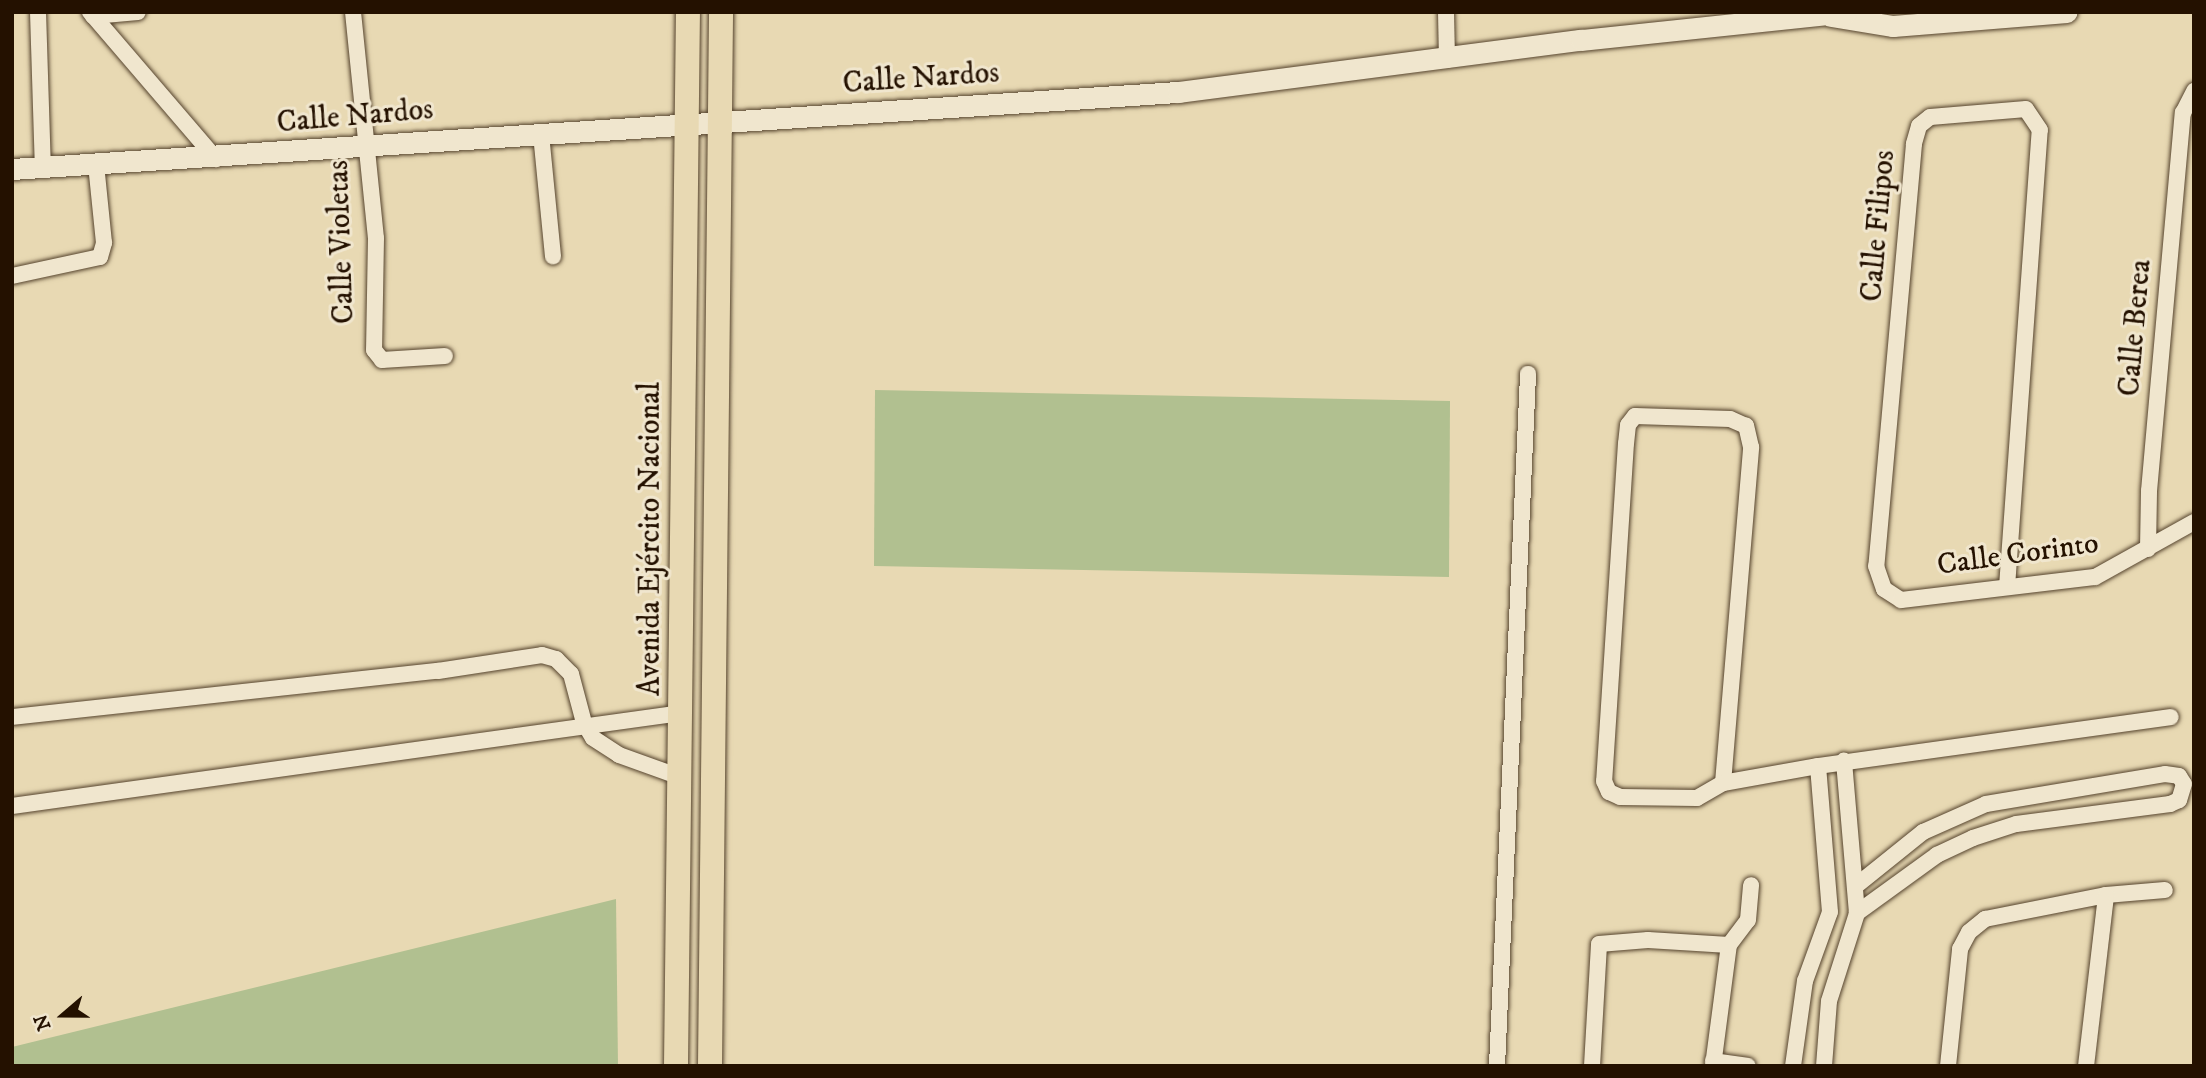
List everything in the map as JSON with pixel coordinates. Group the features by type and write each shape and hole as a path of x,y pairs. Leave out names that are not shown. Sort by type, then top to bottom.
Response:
{"main road":[{"name":"Avenida Ejército Nacional","path":"676,1066 688,12"},
{"name":"Avenida Ejército Nacional","path":"710,1066 720,12"}],"street":[{"path":"38,12 43,167"},
{"path":"92,14 138,12"},
{"name":"Calle Violetas","path":"353,12 377,270 374,350 382,360 445,356"},
{"path":"1446,12 1447,60"},
{"name":"Calle Nardos","path":"12,169 216,159 366,144 1178,92 1447,60 1634,33 1839,14 1893,26 2066,12"},
{"path":"92,14 216,159"},
{"name":"Calle Berea","path":"2148,549 2149,491 2183,113 2194,91"},
{"name":"Calle Filipos","path":"1884,589 1876,566 1919,126 1930,117 1945,113 2026,109 2036,118 2041,147 2007,587"},
{"path":"541,134 553,256"},
{"path":"12,276 100,257 104,243 96,164"},
{"path":"1497,1066 1528,374"},
{"path":"1723,783 1748,437 1746,426 1730,419 1635,416 1628,425 1626,443 1604,781 1609,792 1619,797 1697,798 1723,783 1818,765 2171,717"},
{"name":"Calle Corinto","path":"1884,589 1900,600 2095,578 2194,522"},
{"path":"12,717 438,671 542,655 556,659 571,674 584,723 593,738 620,755 680,777"},
{"path":"12,806 566,732 584,723 681,713"},
{"path":"1824,1066 1829,1000 1857,913 1857,885 1844,761"},
{"path":"1793,1066 1805,981 1830,912 1818,765"},
{"path":"1857,885 1923,832 1986,804 2165,774 2179,776 2184,784 2179,800 2170,804 2017,824 1973,838 1937,855 1857,913"},
{"path":"1748,1066 1713,1064 1729,945 1748,920 1751,885"},
{"path":"1948,1066 1960,949 1969,932 1985,919 2106,895 2165,890"},
{"path":"2087,1066 2106,895"},
{"path":"1592,1066 1599,944 1648,940 1729,945"}],"green space":[{"path":"875,390 1450,401 1449,577 874,566"},
{"path":"616,899 618,1066 12,1066 12,1047"}]}
